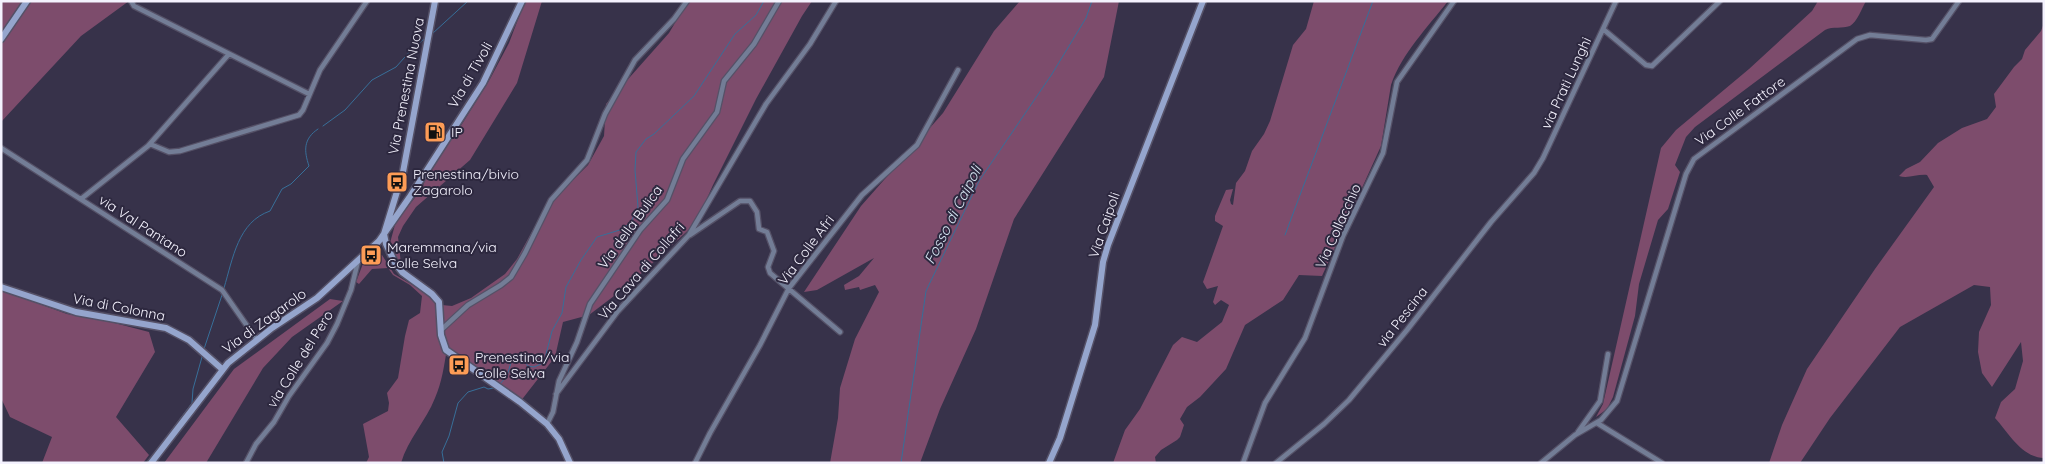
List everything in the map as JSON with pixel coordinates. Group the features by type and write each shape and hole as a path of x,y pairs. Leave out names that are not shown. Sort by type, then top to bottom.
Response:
{"street":[{"path":"1,39 28,1"},
{"path":"131,1 134,6 309,94"},
{"path":"150,144 168,152 180,151 294,117 303,111 320,70 367,1"},
{"name":"Via Prenestina Nuova","path":"384,234 403,172 435,1"},
{"name":"Via di Tivoli","path":"384,234 487,77 522,1"},
{"path":"440,330 467,306 511,277 551,200 587,160 605,114 635,60 676,17 688,1"},
{"name":"Via della Bulica","path":"546,424 552,415 560,377 578,339 590,304 640,230 667,200 683,159 717,112 723,83 754,44 779,1"},
{"name":"Via Cava di Collafri","path":"556,396 618,311 688,235 766,104 810,44 836,1"},
{"name":"Via Caipoli","path":"1049,463 1060,438 1095,325 1103,262 1108,245 1203,1"},
{"name":"Via Collacchio","path":"1243,463 1265,403 1305,338 1341,241 1382,153 1397,82 1454,1"},
{"name":"via Prati Lunghi","path":"1534,173 1543,158 1616,1"},
{"path":"1603,29 1646,65 1652,66 1720,1"},
{"name":"Via Colle Fattore","path":"1598,423 1610,412 1618,399 1686,174 1696,158 1857,39 1870,35 1932,39 1959,1"},
{"path":"80,199 150,144 229,54"},
{"name":"Via Colle Afri","path":"695,463 789,288 862,195 891,171 920,142 958,70"},
{"name":"via Val Pantano","path":"1,148 222,290 257,340"},
{"name":"via Pescina","path":"1276,463 1324,424 1346,403 1407,330 1491,222 1534,173"},
{"path":"688,235 740,201 750,201 757,212 759,229 767,232 774,250 774,255 768,265 769,272 840,332"},
{"path":"384,234 386,246 398,268 432,294 439,302 440,330 446,350 504,391 546,424 559,439 570,463"},
{"name":"Via di Zagarolo","path":"151,463 222,369 257,340 317,298 376,245 384,234"},
{"name":"via Colle del Pero","path":"246,463 256,444 274,422 289,396 327,343 338,324 351,290 358,261"},
{"name":"Via di Colonna","path":"1,287 76,312 166,328 189,340 222,369"},
{"path":"1578,433 1600,401 1608,354"},
{"path":"1541,463 1578,433 1598,423 1662,463"}],"shaded area":[{"path":"1,1 22,1 1,33"},
{"path":"30,1 129,1 81,36 1,122 1,42"},
{"path":"525,1 542,1 517,83 470,160 416,207 403,226 398,237 401,264 399,267 390,243 396,221 422,189 427,174 462,124 490,79 509,43"},
{"path":"688,1 812,1 756,99 696,223 631,283 589,315 563,322 555,357 520,402 447,349 441,380 435,398 408,446 401,463 366,463 369,457 363,424 388,411 387,393 398,378 409,320 420,313 422,296 410,285 393,275 388,268 372,269 359,284 356,282 364,261 376,255 382,255 394,274 428,294 442,305 452,306 471,298 505,274 517,259 545,208 588,165 604,136 606,104 669,33"},
{"path":"1020,1 1119,1 1104,77 1014,219 976,329 940,409 920,463 830,463 838,418 840,388 855,339 879,292 875,285 860,290 859,287 845,290 844,285 859,276 874,258 817,290 804,292 861,206 943,113 994,31"},
{"path":"1314,1 1448,1 1416,41 1396,73 1391,85 1381,146 1322,276 1299,275 1283,300 1245,325 1226,369 1200,397 1187,407 1180,419 1184,425 1180,437 1161,450 1155,457 1156,463 1113,463 1125,430 1140,409 1173,345 1182,337 1197,342 1222,322 1229,305 1221,300 1215,305 1213,302 1218,286 1207,289 1203,282 1223,226 1215,221 1215,216 1226,190 1233,189 1230,200 1233,205 1236,183 1245,171 1252,151 1264,134 1270,121 1293,45 1306,29"},
{"path":"1818,1 1866,1 1853,24 1825,30 1695,127 1686,137 1675,165 1680,172 1668,209 1658,220 1639,284 1635,316 1613,397 1607,409 1596,417 1603,404 1661,148 1676,130 1749,69 1812,11"},
{"path":"2044,23 2044,458 2036,457 2022,449 1995,418 2001,402 2015,389 2023,361 2021,342 1992,387 1982,373 1978,352 1979,332 1991,305 1990,287 1974,285 1900,327 1830,418 1800,463 1769,463 1782,425 1807,369 1934,187 1927,175 1899,176 1906,169 1920,162 1938,143 1962,128 1987,119 1996,107 1994,94 2022,59 2025,50 2041,31"},
{"path":"1,290 67,314 107,321 149,332 155,352 116,417 149,455 143,463 42,463 52,437 10,417 1,398"},
{"path":"330,299 343,301 292,337 263,368 206,463 164,463 234,369"}],"waterway":[{"path":"432,34 468,1"},
{"path":"500,384 507,376 512,359 520,357 528,366 534,367 541,364 545,358 552,331 562,313 566,287 581,260 597,237 623,229 632,220 638,207 635,170 636,152 646,139 654,134 694,96 735,34 756,15 764,1"},
{"name":"Fosso di Caipoli","path":"901,463 926,291 979,181 1052,74 1086,18 1092,1"},
{"path":"1285,235 1373,1"},
{"path":"323,126 345,110 372,80 396,67 424,39"},
{"path":"224,288 238,242 251,223 259,216 270,211 282,189 291,184 309,166 306,155 307,141 318,129"},
{"path":"204,349 222,295"},
{"path":"147,463 192,403 193,389 202,357"},
{"path":"444,463 442,452 449,436 458,403 468,392 484,387 488,389 494,388"}],"place":[{"name":"IP","path":"435,132"},
{"name":"Prenestina/bivio Zagarolo","path":"397,182"},
{"name":"Maremmana/via Colle Selva","path":"371,255"},
{"name":"Prenestina/via Colle Selva","path":"459,365"}]}
